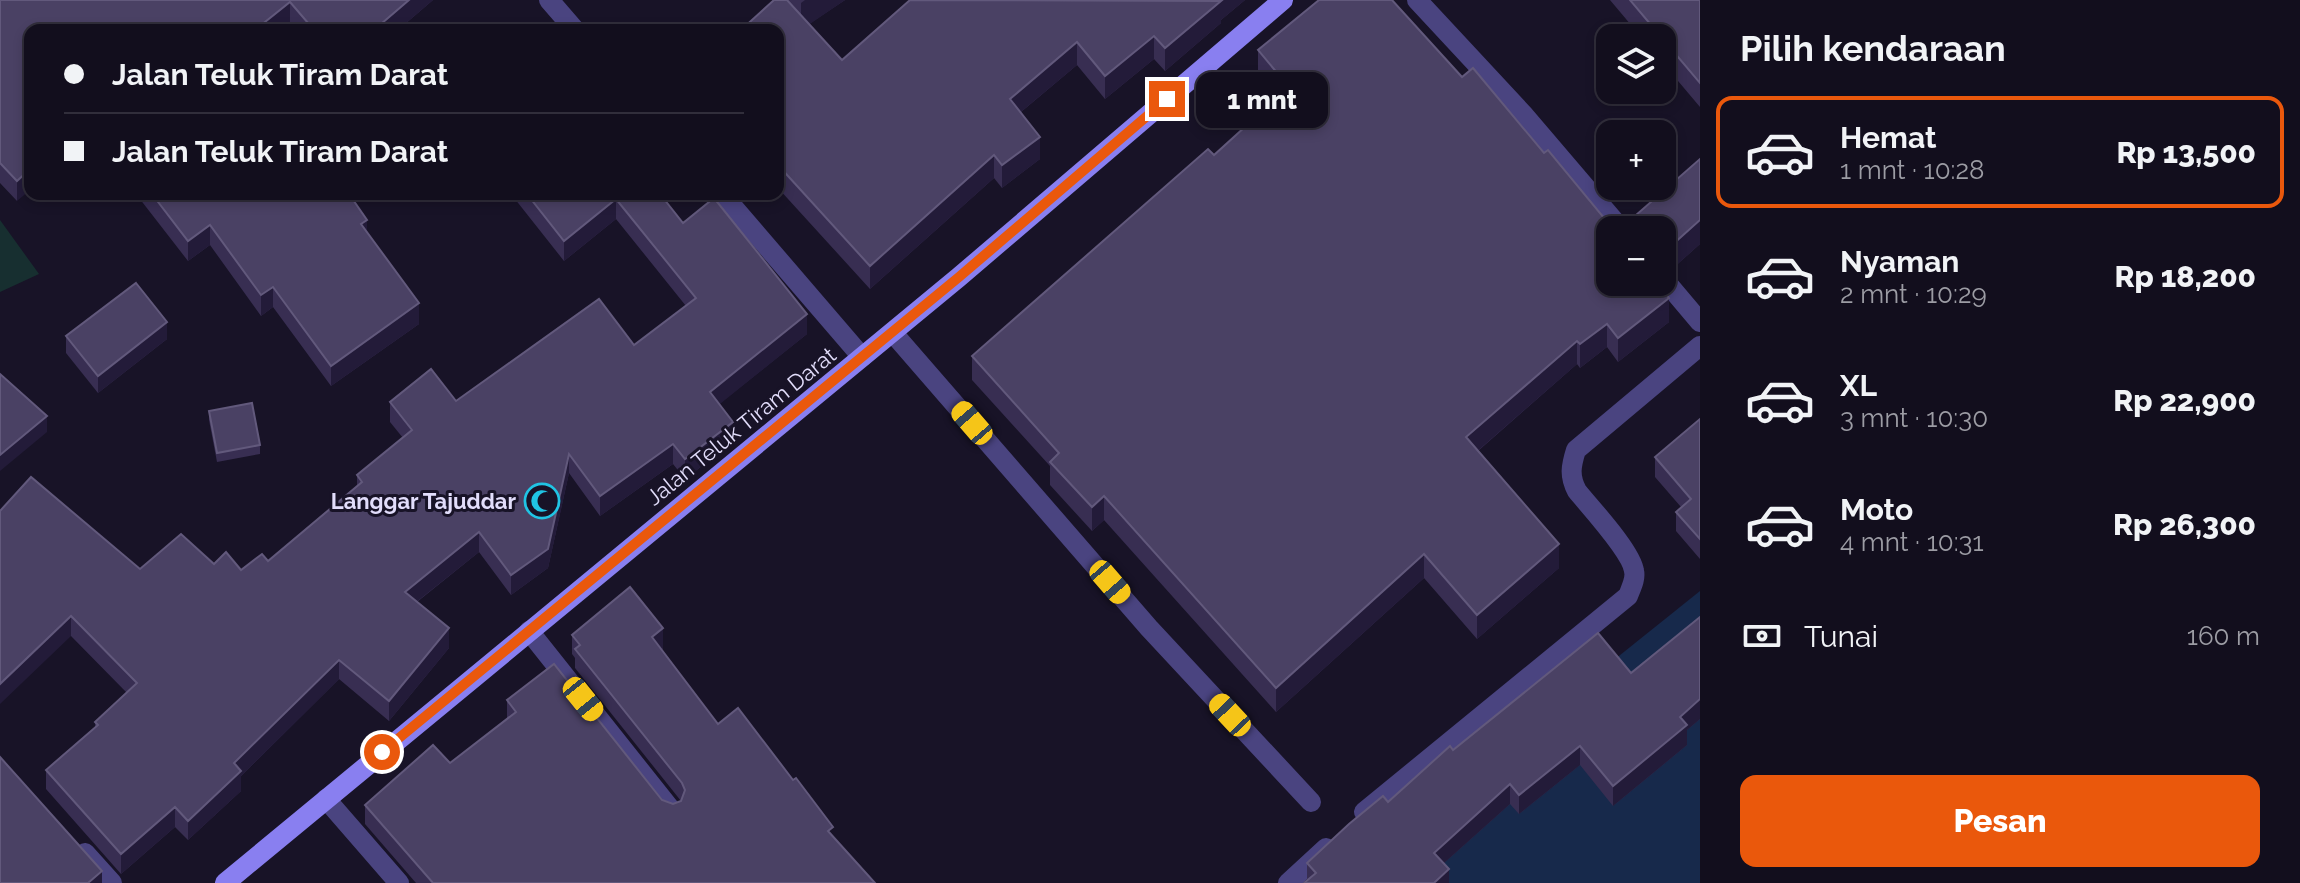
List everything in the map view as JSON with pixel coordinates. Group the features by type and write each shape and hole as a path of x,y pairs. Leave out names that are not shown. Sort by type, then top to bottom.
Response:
{"street":[{"path":"549,0 570,24"},
{"name":"Jalan Teluk Tiram Darat","path":"225,883 893,333 1283,0"},
{"path":"1417,0 1523,114 1610,216"},
{"path":"727,200 862,357"},
{"path":"1676,294 1700,322"},
{"path":"893,333 1149,628 1311,802"},
{"path":"1288,883 1345,830 1628,596 1634,582 1629,557 1577,491 1571,479 1571,466 1576,450 1700,346"},
{"path":"529,631 672,811"},
{"path":"326,799 399,883"},
{"path":"71,837 112,883"}],"green space":[{"path":"0,220 39,274 0,292"}],"water":[{"path":"1700,591 1700,883 1343,883 1399,832"}],"building":[{"path":"0,0 409,0 381,24 309,24 290,2 262,24 24,24 24,175 17,181 0,163"},
{"path":"774,0 787,0 842,60 910,0 1221,1 1165,48 1154,36 1105,76 1077,42 1010,99 1040,137 1002,165 994,155 870,266 784,172 784,24 748,24"},
{"path":"1319,0 1392,0 1462,77 1473,68 1544,153 1548,150 1602,216 1596,216 1596,296 1669,298 1618,338 1607,324 1580,344 1577,341 1466,437 1559,544 1477,615 1424,554 1276,688 1104,496 1092,507 1050,462 1059,453 972,356 1208,149 1214,155 1289,87 1258,50"},
{"path":"1630,0 1700,0 1700,83 1676,55 1676,24 1650,24"},
{"path":"1700,159 1700,220 1676,241 1676,216 1635,216 1653,200 1676,200 1676,180"},
{"path":"157,200 353,200 367,220 361,224 419,303 331,366 273,287 261,295 210,225 188,241"},
{"path":"532,200 615,200 564,241"},
{"path":"617,200 665,200 683,223 716,200 807,314 710,392 733,422 685,459 673,444 600,496 569,454 548,549 511,575 479,532 405,592 449,628 389,701 339,660 234,763 241,771 188,821 175,807 121,854 46,770 98,725 95,722 137,683 71,616 0,684 0,511 31,477 140,569 181,534 214,564 226,552 241,570 262,554 268,561 362,482 357,475 412,430 390,402 431,369 456,401 599,299 634,345 696,298"},
{"path":"136,283 167,322 98,376 66,336"},
{"path":"0,374 47,416 0,455"},
{"path":"252,403 260,445 217,453 209,411"},
{"path":"1700,419 1700,539 1676,512 1691,499 1655,457"},
{"path":"630,587 663,628 652,637 718,724 738,708 833,827 828,831 875,883 433,883 365,805 433,745 450,763 516,712 507,700 554,664 662,800 673,804 681,801 685,790 682,783 575,649 580,645 572,635"},
{"path":"1700,617 1700,699 1680,717 1687,725 1613,786 1580,746 1519,795 1510,784 1434,853 1449,869 1434,883 1304,883 1316,873 1307,863 1349,824 1383,796 1388,802 1450,746 1453,750 1598,633 1631,673"},
{"path":"0,757 102,871 88,883 0,883"}],"place":[{"name":"Langgar Tajuddar","path":"542,501"}],"route":[{"path":"382,752 959,277 1167,99"}]}
